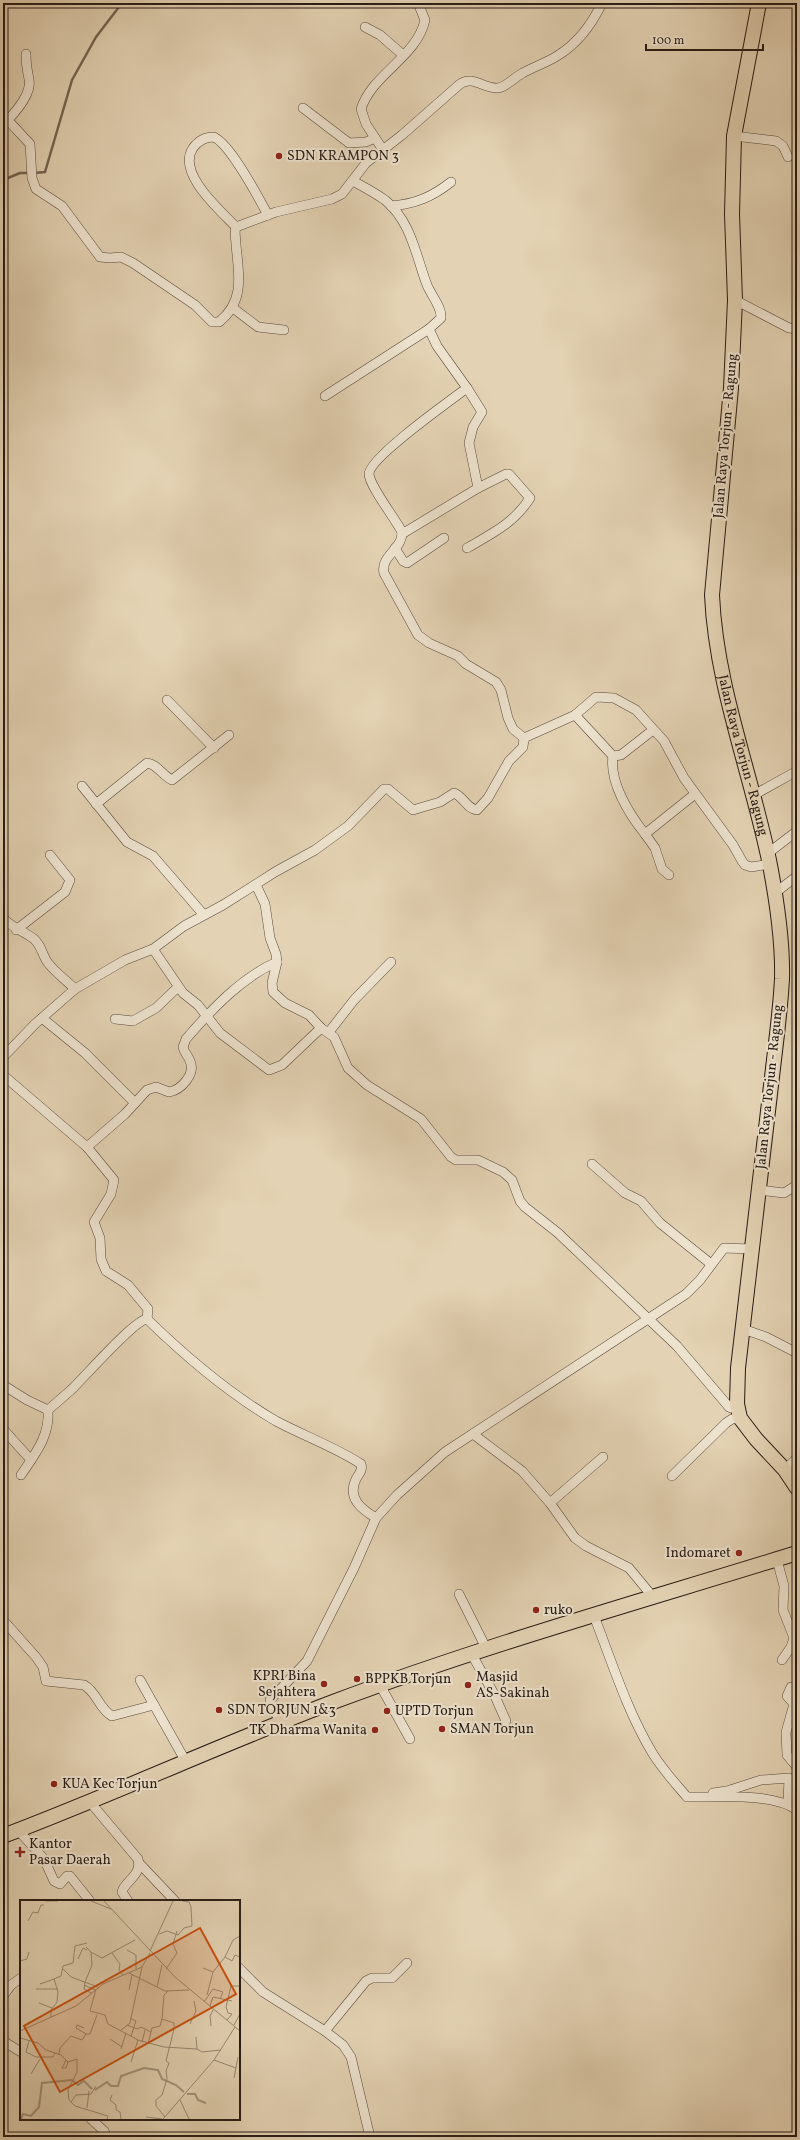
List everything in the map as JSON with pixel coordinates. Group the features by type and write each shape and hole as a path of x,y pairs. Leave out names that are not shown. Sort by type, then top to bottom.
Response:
{"main road":[{"name":"Jalan Raya Torjun - Ragung","path":"759,3 734,136 732,214 735,300 729,416 715,548 712,595 717,647 768,859 780,938 782,979 777,1034 738,1368 738,1404 740,1418 756,1439 785,1470 797,1488"},
{"path":"3,1836 90,1802 186,1762 236,1739 380,1685 486,1648 797,1553"}],"street":[{"path":"384,150 375,138 362,115 363,104 375,86 418,39 424,27 424,15 418,3"},
{"path":"236,227 268,215 338,197 346,191 366,164 464,82 473,81 490,87 500,87 567,49 593,20 602,3"},
{"path":"365,27 380,34 403,55"},
{"path":"26,54 26,66 29,80 25,97 22,104 6,118 30,144 32,178 36,189 62,206 100,257 121,257 133,263 195,305 212,322 219,322 233,308 239,285 236,227 199,188 192,175 189,164 192,150 197,143 206,138 214,137 221,143 248,179 268,215"},
{"path":"303,108 349,143 366,142 375,138"},
{"path":"734,136 776,141 783,146 788,157"},
{"path":"325,396 439,322 441,313 428,286 410,236 391,206 354,181"},
{"path":"391,206 408,205 429,198 450,182"},
{"path":"735,300 789,328 797,329"},
{"path":"233,308 258,327 284,330"},
{"path":"429,329 437,346 482,412 473,427 469,443 478,488"},
{"path":"467,388 398,440 371,468 370,476 374,487 398,524 402,534 400,542 384,562 382,567 412,627 423,640 458,656 466,664 496,682 501,690 508,718 513,729 524,738"},
{"path":"402,534 478,488 506,474 509,474 530,498 518,516 497,531 467,548"},
{"path":"395,548 403,561 408,563 444,538"},
{"path":"524,738 576,715 596,697 614,698 636,710 664,741 695,794 719,825 745,865 752,867 768,859 797,830"},
{"path":"167,700 214,748"},
{"path":"576,715 613,756 612,770 621,796 655,848 662,869 669,876"},
{"path":"613,756 621,755 653,730"},
{"path":"96,804 147,763 153,764 165,776 172,780 229,735"},
{"path":"3,1057 42,1018 76,989 125,960 153,949 203,914 223,905 275,872 315,850 348,826 384,789 388,789 415,810 440,802 454,794 464,800 471,809 477,810 488,798 509,761 523,747 524,738"},
{"path":"752,796 797,771"},
{"path":"82,786 127,842 153,856 203,914"},
{"path":"645,834 695,794"},
{"path":"16,930 65,892 69,885 70,880 50,855"},
{"path":"774,893 797,876"},
{"path":"256,885 265,904 270,938 276,954 272,983 273,992 285,1003 309,1015 321,1028 334,1036 348,1068 367,1085 421,1119 451,1157 464,1161 478,1160 512,1180 524,1208 558,1234 677,1346 729,1407 731,1408 738,1404"},
{"path":"3,918 16,930 34,939 39,945 49,964 76,989"},
{"path":"153,949 178,987 208,1016 220,1033 229,1042 269,1070 282,1064 321,1028"},
{"path":"87,1147 147,1090 152,1088 160,1088 169,1092 182,1085 190,1072 191,1066 191,1062 184,1052 184,1043 208,1016 261,968 276,962"},
{"path":"329,1032 354,1000 391,962"},
{"path":"115,1019 133,1021 156,1008 178,987"},
{"path":"42,1018 85,1053 134,1103"},
{"path":"3,1075 87,1147 114,1180 111,1194 94,1222 101,1242 102,1264 106,1271 128,1285 144,1303 148,1309 147,1319"},
{"path":"592,1164 625,1193 641,1201 660,1223 711,1264"},
{"path":"759,1190 784,1194 797,1185"},
{"path":"280,1723 270,1700 307,1661 354,1568 376,1518 421,1471 445,1452 686,1294 700,1280 724,1248 752,1249"},
{"path":"21,1475 46,1433 48,1410 71,1390 141,1321 147,1319"},
{"path":"147,1319 194,1363 240,1398 277,1421 361,1464 362,1470 352,1491 355,1500 360,1507 376,1518"},
{"path":"743,1329 766,1337 797,1353"},
{"path":"3,1387 48,1410"},
{"path":"672,1476 726,1423 732,1419 740,1418"},
{"path":"3,1429 31,1460"},
{"path":"473,1434 522,1471 550,1503 575,1538 586,1546 629,1568 653,1597"},
{"path":"550,1503 603,1457"},
{"path":"785,1470 797,1458"},
{"path":"777,1560 784,1586 783,1610 794,1638 791,1647 782,1660"},
{"path":"459,1594 486,1648"},
{"path":"594,1616 615,1672 643,1735 667,1774 687,1797 772,1799 788,1804 797,1810"},
{"path":"3,1620 36,1657 43,1667 46,1681 84,1685 89,1688 107,1714 112,1716 154,1705"},
{"path":"471,1653 494,1694 506,1721"},
{"path":"140,1680 186,1762"},
{"path":"380,1685 410,1738"},
{"path":"788,1804 788,1778 797,1768 787,1755 786,1732 794,1704 787,1696 790,1687"},
{"path":"687,1797 727,1791 761,1780 788,1778"},
{"path":"90,1802 138,1859 139,1863 174,1900"},
{"path":"18,1830 44,1859 54,1881 60,1884 67,1876 70,1876 89,1900"},
{"path":"127,1900 122,1892 137,1872 139,1863"},
{"path":"325,2031 366,1981 392,1978 407,1963"},
{"path":"240,1969 263,1992 325,2031 343,2045 351,2057 370,2137"},
{"path":"3,1996 11,1985 20,1979"},
{"path":"3,2041 20,2051"},
{"path":"92,2120 104,2131 107,2137"}],"waterway":[{"path":"34,173 45,172 72,80 96,37 122,3"},
{"path":"3,180 20,173 29,173"}],"place":[{"name":"SDN KRAMPON 3","path":"279,156"},
{"name":"Indomaret","path":"739,1553"},
{"name":"ruko","path":"536,1610"},
{"name":"BPPKB Torjun","path":"357,1679"},
{"name":"KPRI Bina Sejahtera","path":"324,1684"},
{"name":"Masjid AS-Sakinah","path":"468,1685"},
{"name":"SDN TORJUN 1&3","path":"219,1710"},
{"name":"UPTD Torjun","path":"387,1711"},
{"name":"SMAN Torjun","path":"442,1729"},
{"name":"TK Dharma Wanita","path":"375,1730"},
{"name":"KUA Kec Torjun","path":"54,1784"},
{"name":"Kantor Pasar Daerah","path":"20,1852"}]}
